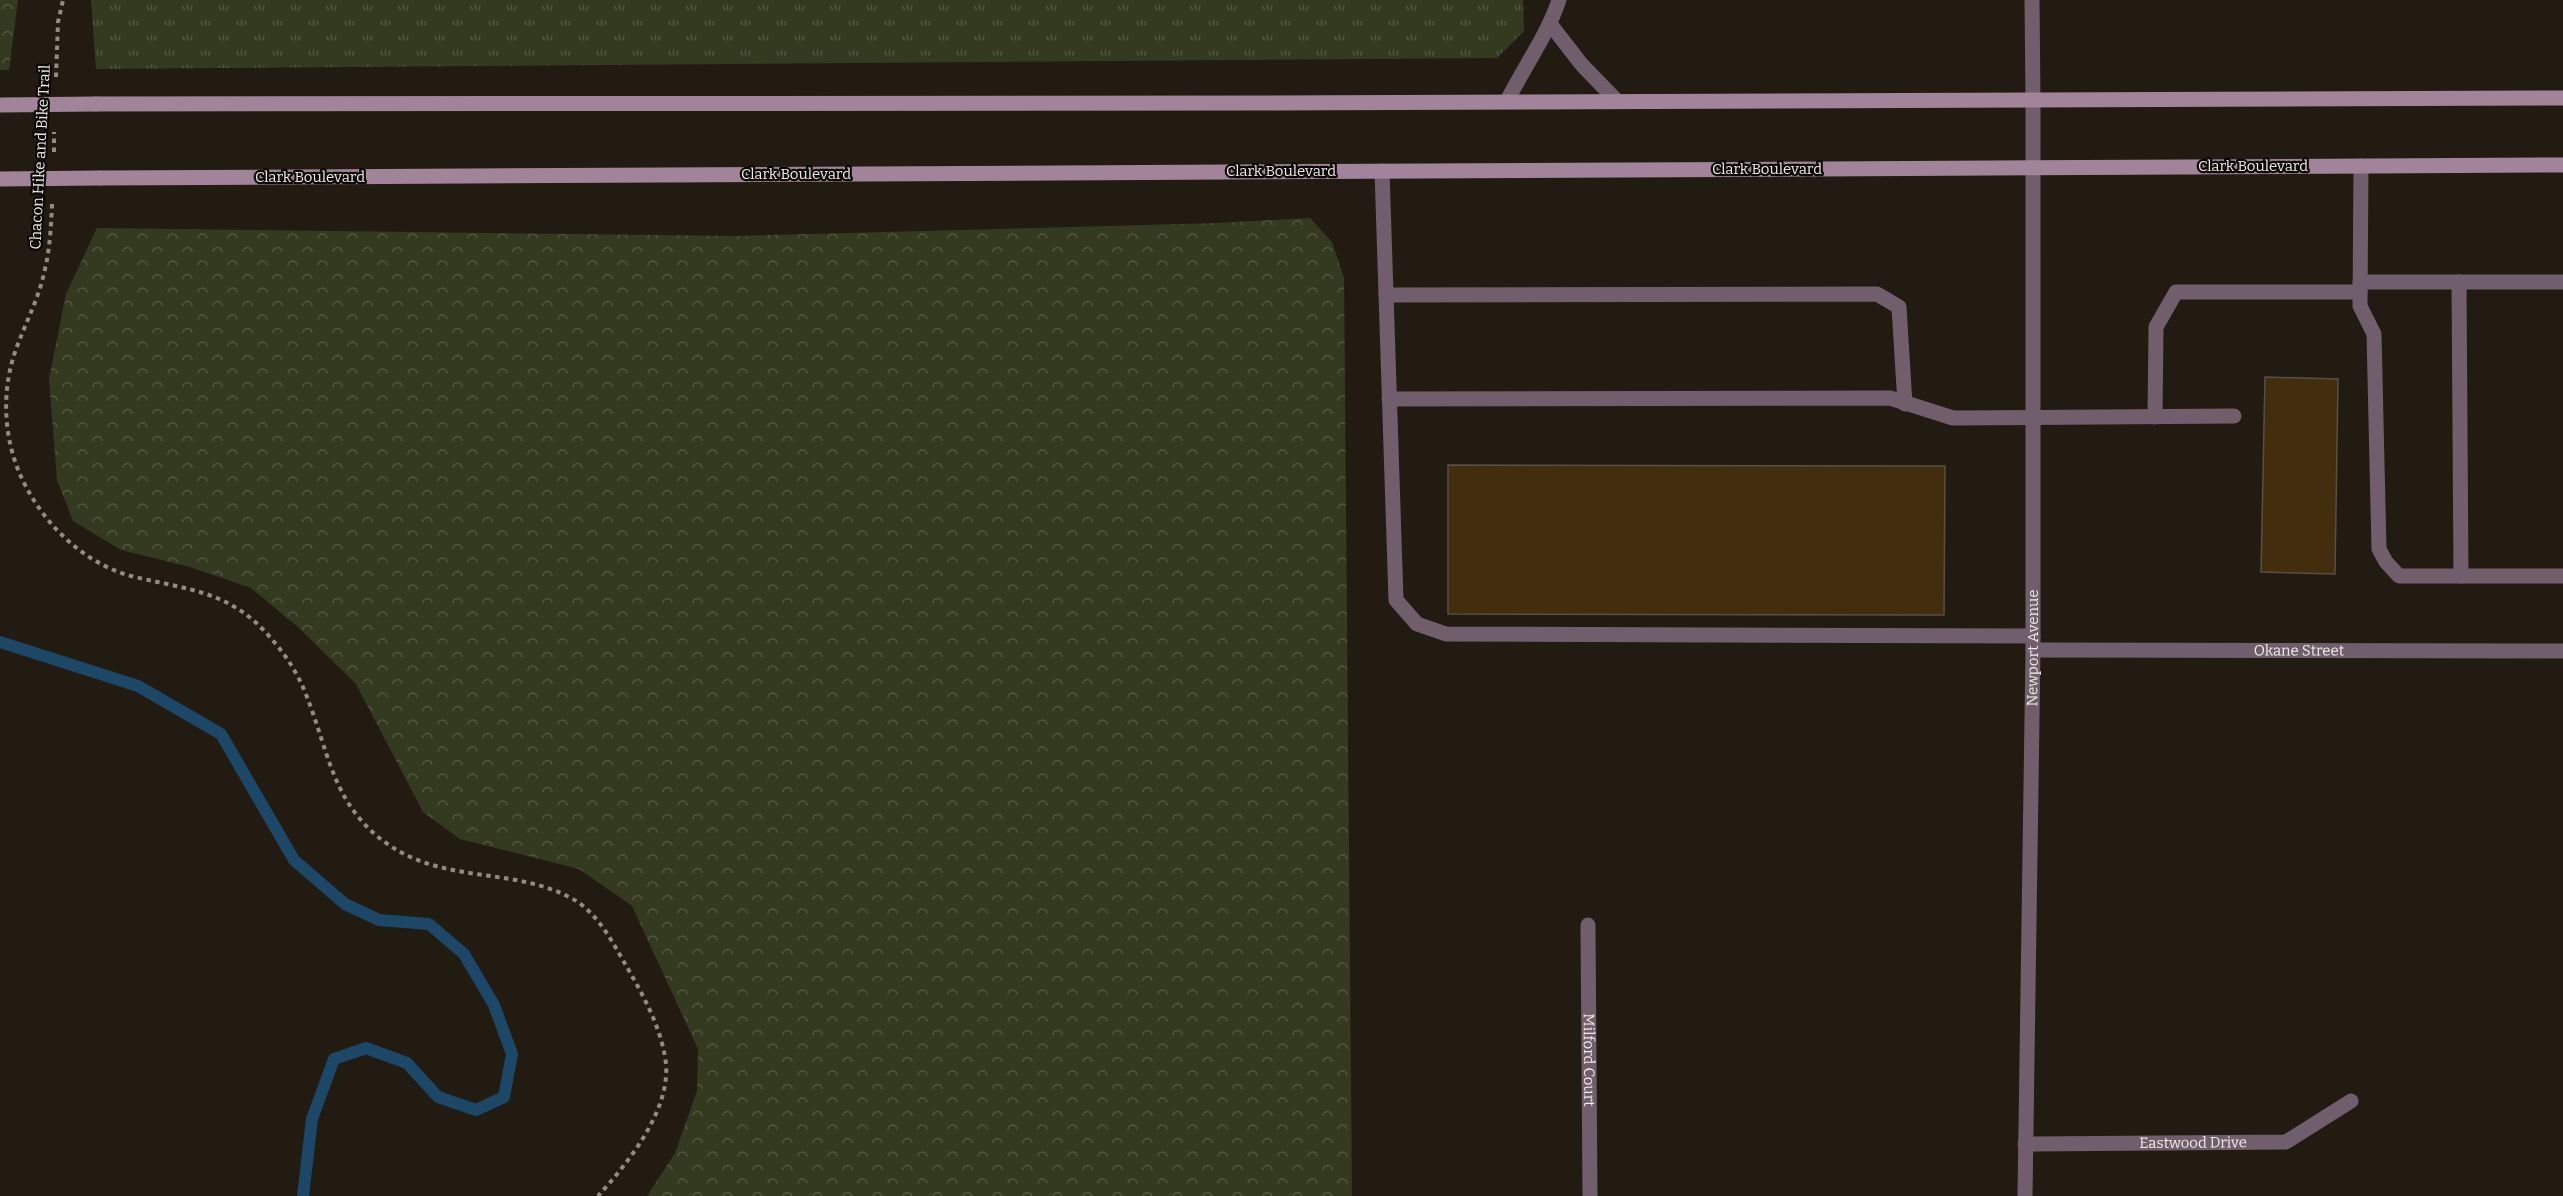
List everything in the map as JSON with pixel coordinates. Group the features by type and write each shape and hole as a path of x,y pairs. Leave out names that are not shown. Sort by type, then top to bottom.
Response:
{"main road":[{"path":"0,105 1616,100 2033,102 2563,98"},
{"name":"Clark Boulevard","path":"0,179 2563,165"}],"street":[{"path":"1507,101 1524,66 1551,25 1559,0"},
{"name":"Newport Avenue","path":"2025,1196 2033,643 2032,0"},
{"path":"1551,25 1582,65 1616,100"},
{"path":"2361,166 2360,306 2374,334 2379,549 2386,562 2399,576 2563,576"},
{"name":"Okane Street","path":"1382,171 1396,600 1417,624 1446,634 2563,651"},
{"path":"2459,282 2462,576"},
{"path":"2155,417 2156,327 2176,292 2459,282 2563,282"},
{"path":"1386,295 1877,294 1899,307 1905,404"},
{"path":"1389,399 1890,398 1953,418 2234,416"},
{"name":"Milford Court","path":"1588,926 1590,1196"},
{"name":"Eastwood Drive","path":"2025,1144 2286,1142 2351,1101"}],"path":[{"name":"Chacon Hike and Bike Trail","path":"56,88 58,22 63,0"},
{"name":"Chacon Hike and Bike Trail","path":"53,156 55,122"},
{"name":"Chacon Hike and Bike Trail","path":"52,201 44,274 16,348 7,386 10,444 18,470 32,499 49,522 68,541 110,568 130,576 191,588 214,596 252,619 286,657 302,684 328,763 347,802 366,827 392,847 429,865 457,873 543,886 581,903 592,913 637,985 655,1023 666,1067 658,1106 647,1131 632,1156 598,1196"}],"green space":[{"path":"0,0 18,0 9,70 0,70"},
{"path":"91,0 1523,0 1524,31 1497,58 96,69"},
{"path":"1310,218 1332,242 1344,278 1352,1196 647,1196 675,1153 697,1091 698,1049 632,906 579,869 460,839 423,812 356,684 299,628 251,588 190,567 121,550 73,521 57,480 49,379 66,294 97,228 736,236 1217,223"}],"building":[{"path":"2265,377 2338,379 2335,574 2261,572"},
{"path":"1448,465 1945,466 1944,615 1448,614"}],"waterway":[{"path":"0,642 138,686 221,734 294,860 345,904 379,920 429,924 464,954 494,1005 512,1054 504,1097 476,1110 438,1097 407,1063 366,1048 334,1059 312,1119 303,1196"}]}
